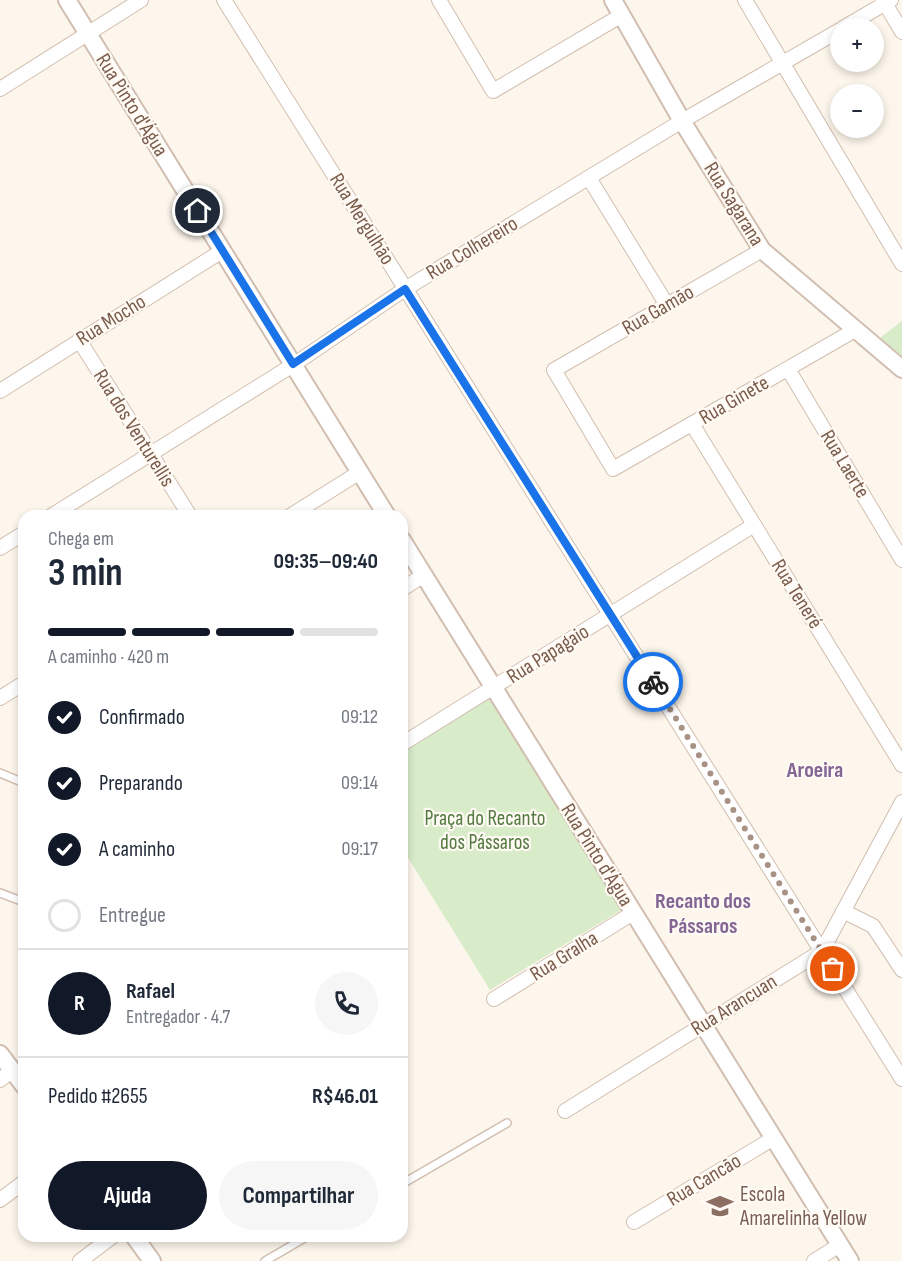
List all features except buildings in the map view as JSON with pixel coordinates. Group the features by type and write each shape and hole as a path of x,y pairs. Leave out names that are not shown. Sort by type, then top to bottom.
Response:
{"street":[{"name":"Rua Pinto d'Água","path":"67,0 383,510"},
{"path":"0,89 141,0"},
{"name":"Rua Mergulhão","path":"224,0 902,1079"},
{"path":"439,0 493,91 622,15"},
{"name":"Rua Sagarana","path":"613,0 682,121 762,250 902,369"},
{"path":"745,0 902,264"},
{"path":"887,1 902,32"},
{"name":"Rua Colhereiro","path":"860,18 887,1"},
{"name":"Rua Colhereiro","path":"61,510 293,364 405,289 682,121 830,36"},
{"path":"589,178 667,305"},
{"name":"Rua Gamão","path":"613,469 554,370 762,250"},
{"name":"Rua Mocho","path":"0,391 222,251"},
{"name":"Rua Ginete","path":"613,469 855,330"},
{"name":"Rua dos Venturellis","path":"79,340 186,510"},
{"name":"Rua Laerte","path":"788,369 902,560"},
{"name":"Rua Teneré","path":"692,424 902,765"},
{"path":"300,510 360,472"},
{"name":"Rua Papagaio","path":"408,740 754,525"},
{"path":"0,548 18,537"},
{"name":"Rua Pinto d'Água","path":"408,550 850,1261"},
{"path":"408,585 424,575"},
{"path":"0,698 18,687"},
{"path":"822,951 902,802"},
{"path":"843,911 873,926 902,970"},
{"name":"Rua Gralha","path":"494,999 633,913"},
{"name":"Rua Arancuan","path":"565,1111 822,951"},
{"path":"0,1054 6,1075"},
{"name":"Rua Cancão","path":"634,1222 774,1138"},
{"path":"0,1200 18,1186"},
{"path":"80,1261 105,1242"},
{"path":"138,1242 152,1261"},
{"path":"814,1261 840,1245"}],"lane":[{"path":"0,773 18,780"},
{"path":"0,893 18,900"},
{"path":"408,1181 507,1124"},
{"path":"265,1261 298,1242"}],"green space":[{"path":"902,321 902,356 880,338"},
{"name":"Praça do Recanto dos Pássaros","path":"494,692 623,909 490,990 408,858 408,744"}],"way so far":[{"path":"653,682 833,969"}],"place":[{"name":"Escola Amarelinha Yellow","path":"720,1206"}],"district":[{"name":"Aroeira","path":"815,770"},
{"name":"Recanto dos Pássaros","path":"703,914"}],"route":[{"path":"198,211 293,364 405,289 653,682"}]}
